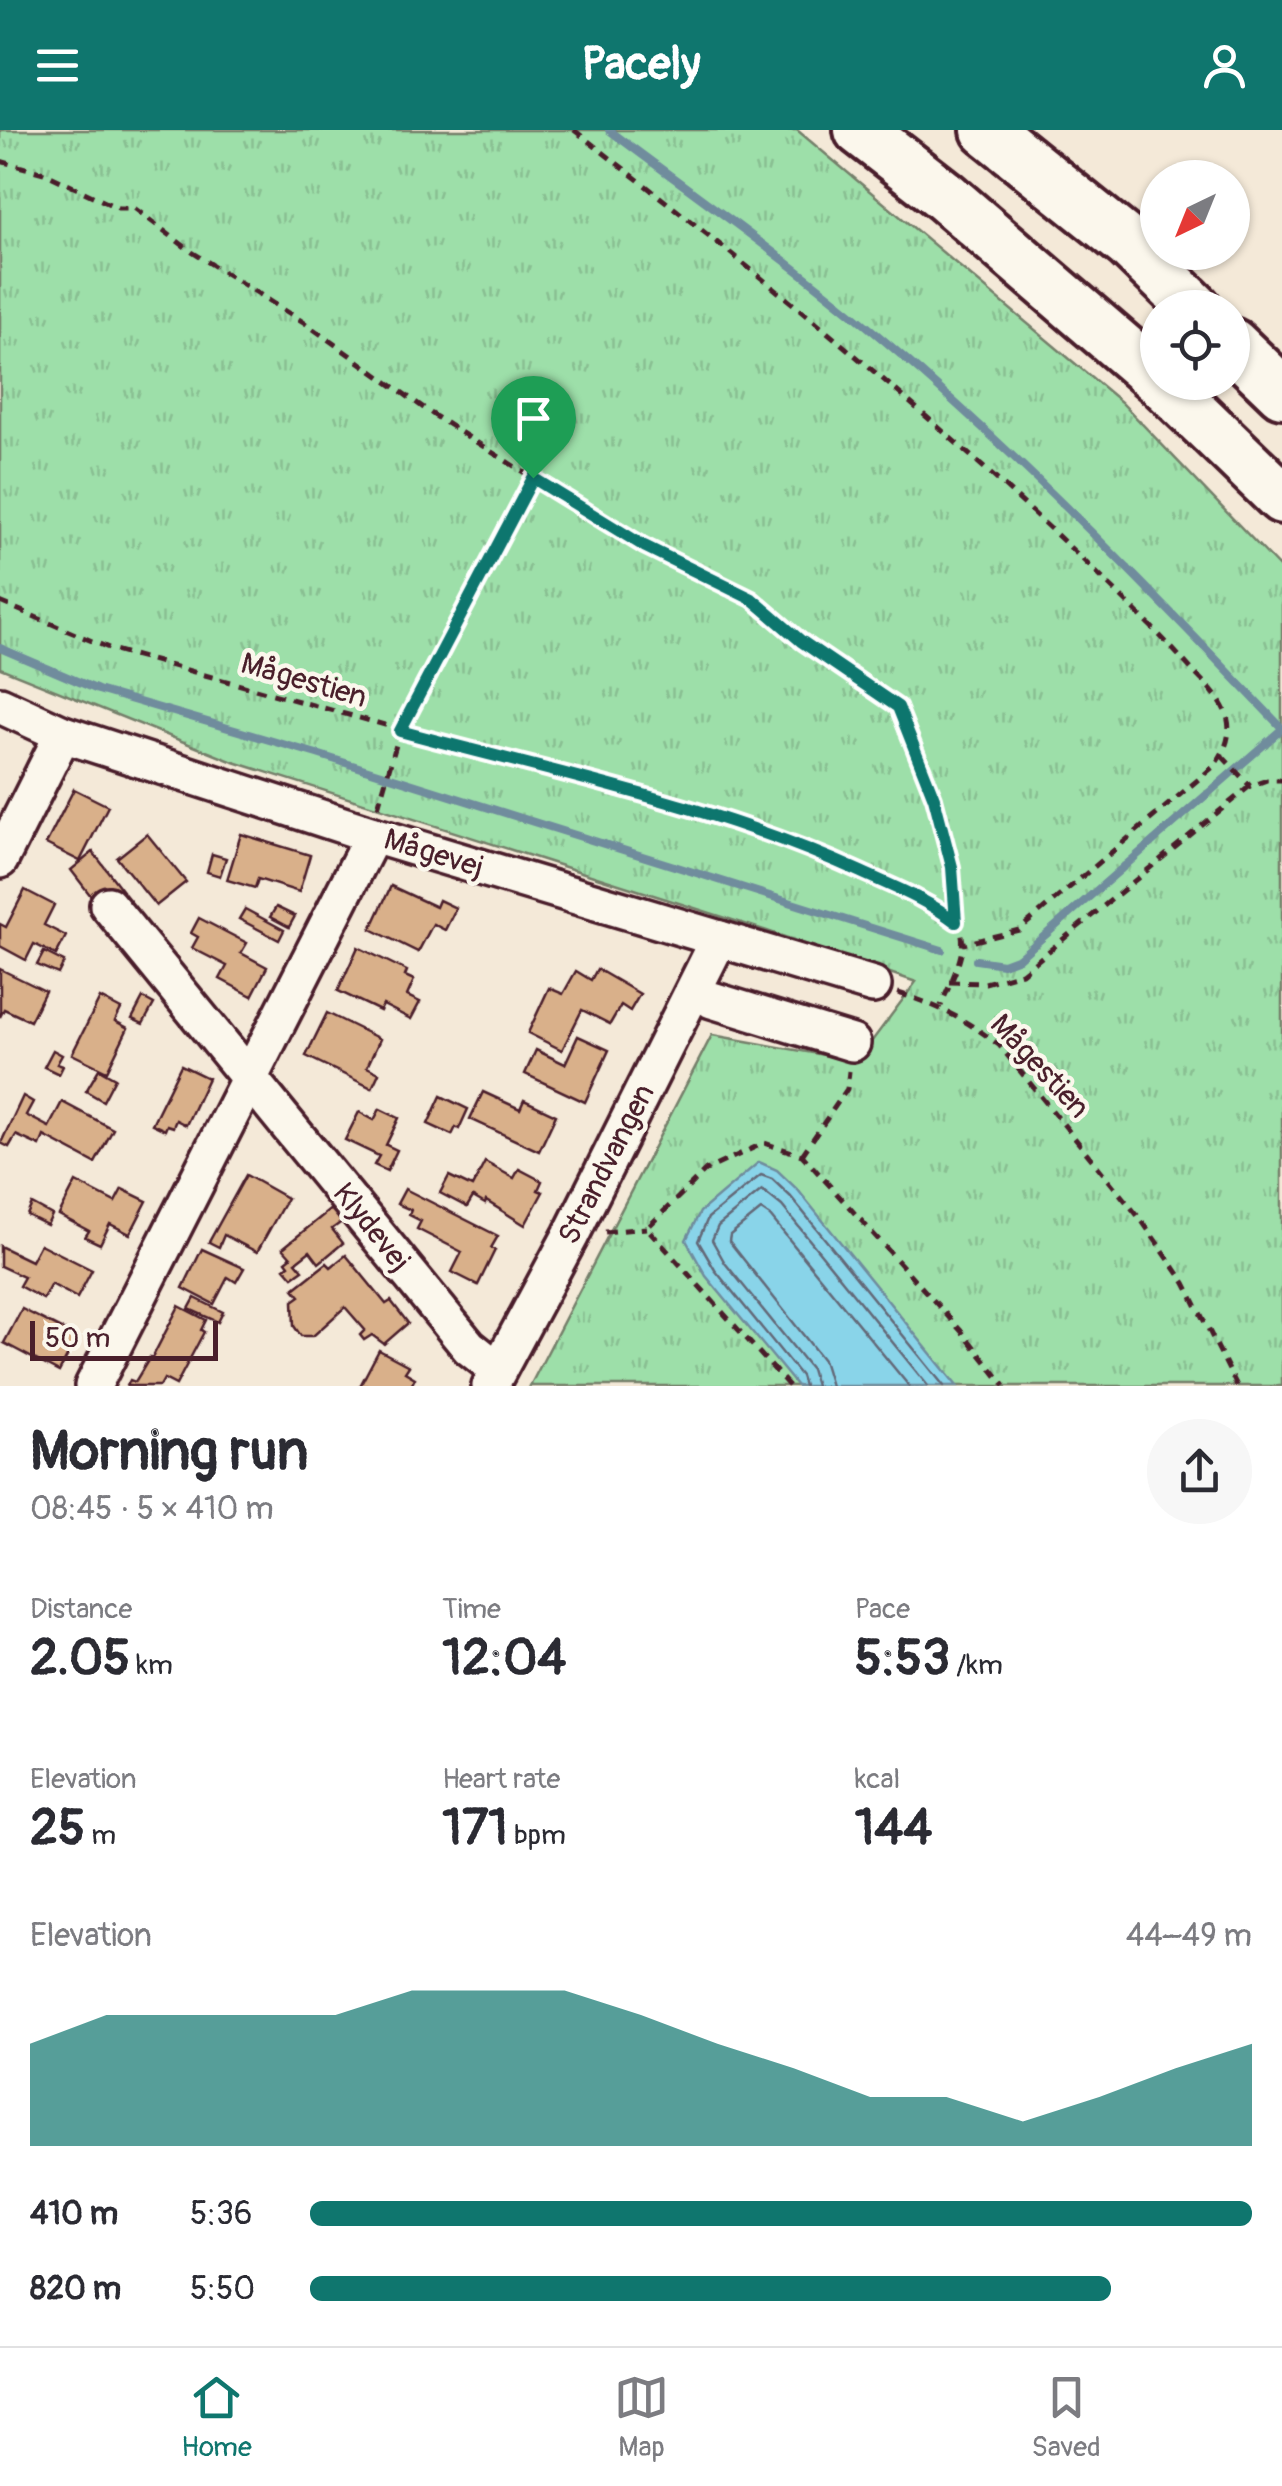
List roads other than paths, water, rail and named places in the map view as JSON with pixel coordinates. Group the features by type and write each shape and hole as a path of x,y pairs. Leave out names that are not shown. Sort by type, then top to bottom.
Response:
{"highway":[{"path":"860,130 945,196 1140,364"},
{"path":"987,130 1129,244 1176,290"},
{"path":"1250,361 1282,392"},
{"path":"1180,400 1282,498"}],"street":[{"name":"Mågevej","path":"0,706 63,734 373,834 873,986"},
{"path":"0,860 63,734"},
{"path":"93,1386 373,834"},
{"name":"Klydevej","path":"108,904 494,1378"},
{"name":"Strandvangen","path":"494,1378 571,1235 719,939"},
{"path":"712,1000 852,1043"}],"water":[{"path":"759,1162 777,1170 798,1190 957,1386 797,1386 706,1276 686,1240 700,1212"}],"waterway":[{"path":"609,130 819,287 990,434 1282,728"},
{"path":"0,648 98,690 317,754 942,950"},
{"path":"976,960 1003,964 1019,958 1282,729"}]}
